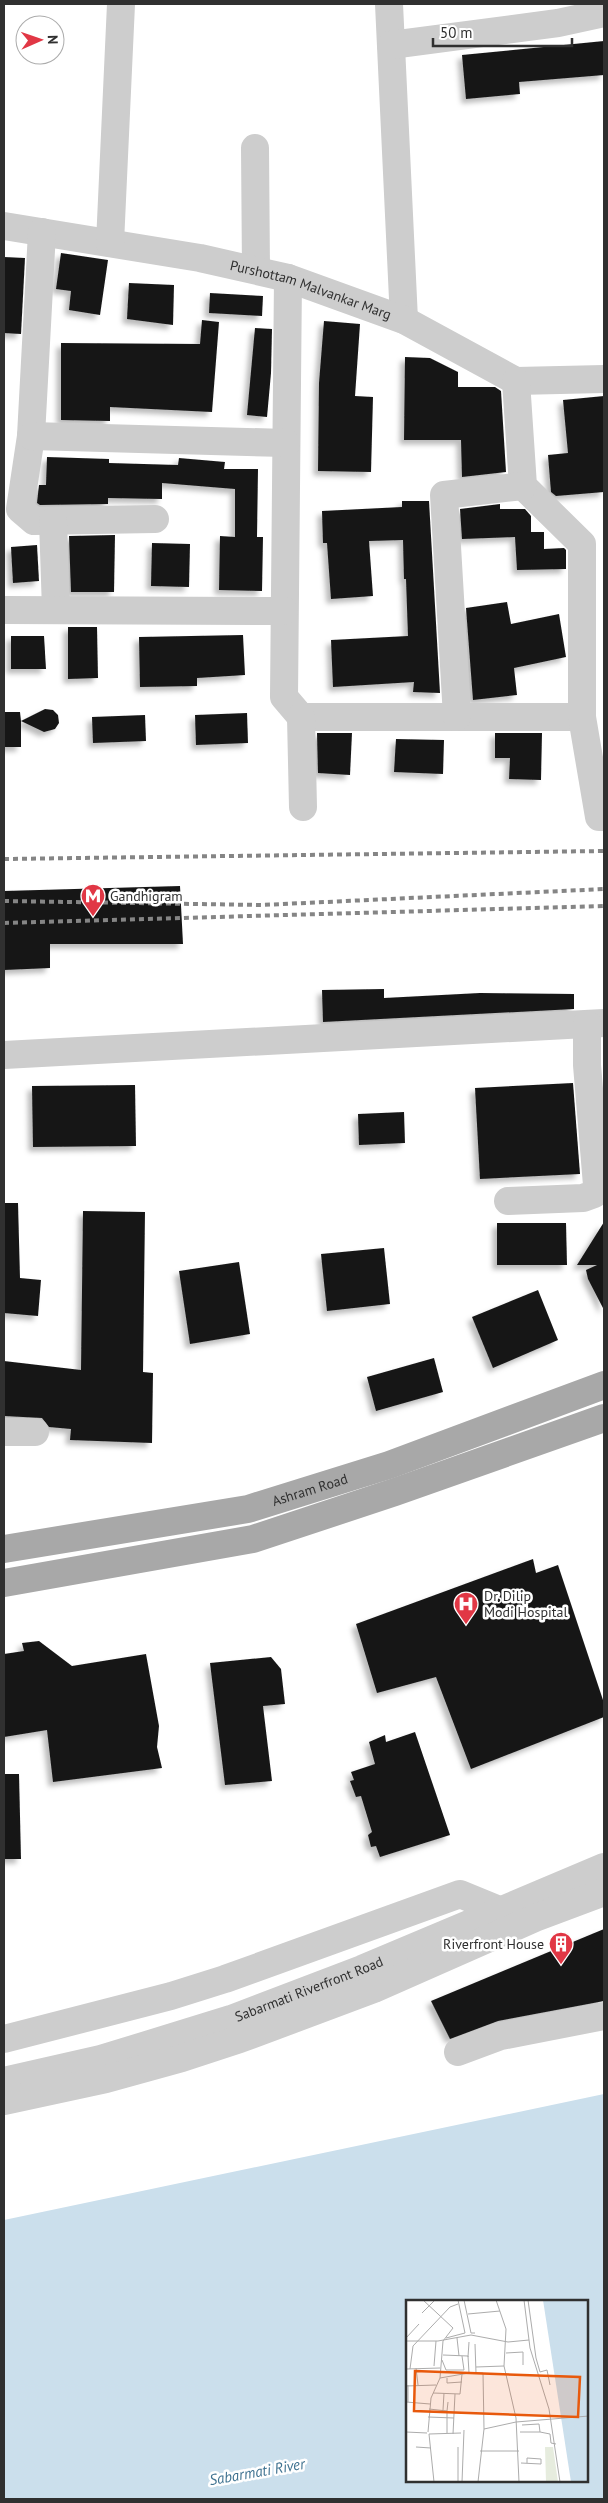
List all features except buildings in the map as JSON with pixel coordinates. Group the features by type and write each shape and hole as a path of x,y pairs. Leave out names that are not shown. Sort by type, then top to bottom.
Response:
{"main road":[{"name":"Ashram Road","path":"4,1549 248,1509 389,1465 604,1385"},
{"name":"Ashram Road","path":"4,1583 253,1538 395,1492 604,1418"}],"street":[{"path":"110,243 121,4"},
{"path":"389,4 404,320"},
{"path":"391,45 558,23 604,13"},
{"path":"255,148 256,270"},
{"name":"Purshottam Malvankar Marg","path":"4,226 200,258 288,278 404,320 516,381 604,379"},
{"path":"42,232 32,436 12,509 34,522 53,520 155,519"},
{"path":"288,278 284,697 301,717 303,807"},
{"path":"516,381 523,486 582,544 582,717 599,817 604,817"},
{"path":"32,436 286,443"},
{"path":"457,717 444,495 523,486"},
{"path":"53,520 56,610"},
{"path":"4,610 284,611"},
{"path":"301,717 582,717"},
{"path":"4,1055 596,1024 587,1065 597,1185 594,1194 583,1198 508,1201"},
{"path":"4,1432 36,1432"},
{"name":"Sabarmati Riverfront Road","path":"4,2100 106,2078 232,2041 374,1989 604,1866"},
{"name":"Sabarmati Riverfront Road","path":"4,2081 110,2056 231,2019 362,1969 502,1920 604,1892"},
{"path":"4,2039 171,1996 225,1979 460,1894 502,1920"},
{"path":"458,2052 501,2036 604,2016"}],"water":[{"name":"Sabarmati River","path":"604,2094 604,2499 4,2499 4,2220"}],"railway":[{"path":"4,859 604,851"},
{"path":"4,901 261,905 604,889"},
{"path":"4,923 604,906"}],"place":[{"name":"Gandhigram","path":"93,917"},
{"name":"Dr. Dilip Modi Hospital","path":"466,1625"},
{"name":"Riverfront House","path":"561,1965"}]}
